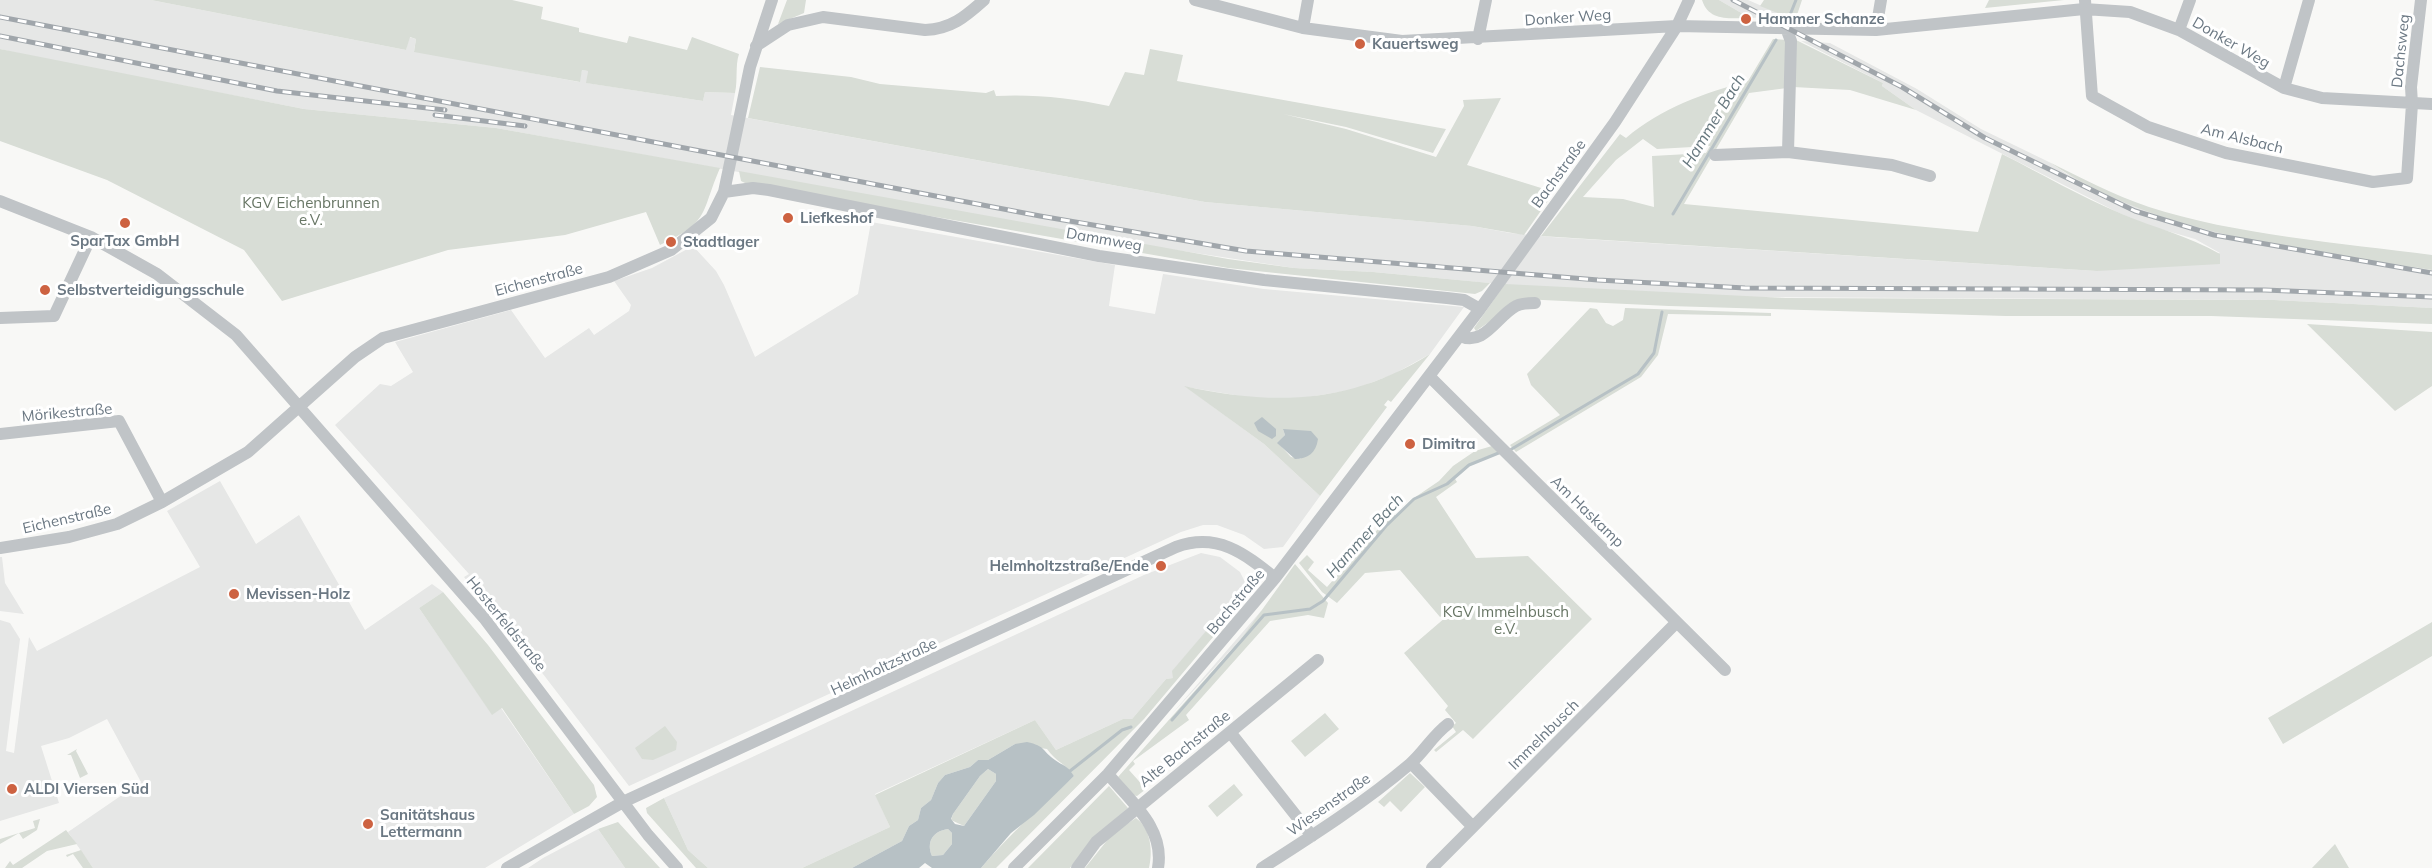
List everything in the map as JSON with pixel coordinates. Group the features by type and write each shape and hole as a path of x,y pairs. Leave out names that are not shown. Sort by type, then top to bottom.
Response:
{"street":[{"name":"Eichenstraße","path":"0,548 69,537 117,524 162,502 248,452 355,357 383,338 609,277 671,250 711,218 724,192 755,46 772,0"},
{"path":"755,46 788,25 823,17 925,30 941,29 962,20 984,0"},
{"name":"Donker Weg","path":"1195,0 1303,28 1402,41 1478,39 1677,26 1876,30 2085,4 2130,12 2179,30 2284,88 2322,98 2432,104"},
{"path":"1303,28 1308,0"},
{"path":"1478,39 1486,0"},
{"name":"Bachstraße","path":"1014,868 1108,774 1275,578 1460,336 1615,122 1677,26 1689,0"},
{"path":"1876,30 1881,0"},
{"path":"2179,30 2190,0"},
{"path":"2284,88 2309,0"},
{"name":"Dachsweg","path":"2412,104 2411,87 2421,0"},
{"name":"Am Alsbach","path":"2085,4 2092,96 2148,127 2226,153 2373,182 2407,178 2412,104"},
{"path":"1786,28 1791,41 1788,152"},
{"path":"1715,155 1788,152 1892,165 1930,176"},
{"name":"Dammweg","path":"724,192 753,188 769,190 1099,256 1264,280 1447,297 1464,300 1480,309"},
{"name":"Hosterfeldstraße","path":"0,201 91,237 157,274 236,335 484,618 623,802 677,868"},
{"path":"0,318 54,316 91,237"},
{"path":"1460,336 1467,339 1478,339 1513,307 1535,303"},
{"name":"Am Haskamp","path":"1429,376 1725,670"},
{"name":"Mörikestraße","path":"0,434 119,422 162,502"},
{"name":"Helmholtzstraße","path":"507,868 623,802 1183,544 1208,541 1227,544 1275,578"},
{"name":"Immelnbusch","path":"1432,868 1676,623"},
{"name":"Alte Bachstraße","path":"1077,868 1096,842 1318,660"},
{"name":"Wiesenstraße","path":"1262,868 1312,836 1411,763 1423,752 1431,737 1448,724"},
{"path":"1230,732 1312,836"},
{"path":"1411,763 1473,827"},
{"path":"1108,774 1136,808 1149,819 1158,851 1158,868"}],"shaded area":[{"path":"0,0 151,0 406,50 409,37 416,39 414,51 579,82 582,70 588,71 587,83 703,101 705,92 735,93 731,115 1205,202 1472,226 1551,237 2097,271 2220,253 2195,239 2150,226 2117,212 1916,110 1882,86 1883,83 1801,41 1830,43 1917,89 1981,129 2049,162 2067,174 2146,210 2195,226 2260,240 2432,270 2432,308 2274,300 1744,297 1521,286 1373,272 1294,268 1130,243 496,128 304,109 30,56 0,49"},
{"path":"1719,0 1748,0 1785,16 1750,18"},
{"path":"871,222 1115,265 1109,306 1155,314 1163,274 1264,289 1464,307 1430,354 1394,374 1352,390 1302,398 1259,399 1186,387 1264,444 1320,496 1283,547 1264,549 1244,535 1217,525 1203,525 1181,532 629,786 533,661 464,577 469,574 335,425 380,384 391,386 413,372 395,342 511,310 545,358 589,328 594,335 629,311 631,305 614,281 652,268 693,246 716,271 724,285 755,357 858,294"},
{"path":"1262,417 1276,429 1276,436 1272,439 1258,431 1254,423"},
{"path":"1283,429 1311,431 1318,439 1313,451 1304,458 1295,459 1277,443 1285,435"},
{"path":"220,481 256,544 299,515 365,630 432,584 443,592 419,608 492,714 501,708 574,814 485,868 93,868 68,832 141,782 107,719 69,738 41,746 59,803 0,821 0,620 10,623 20,639 6,751 14,753 29,637 37,651 200,567 167,511"},
{"path":"1201,553 1220,557 1240,572 1246,584 1173,671 1173,678 1166,679 1132,719 1123,719 1056,750 1035,720 875,794 890,827 802,868 708,868 688,850 664,798 1144,575"},
{"path":"0,557 2,557 5,583 24,614 0,611"},
{"path":"1261,611 1262,613 1241,639 1170,716"},
{"path":"1027,742 1038,745 1068,768 1074,776 1034,815 1011,833 981,868 932,868 925,863 919,868 852,868 902,841 909,826 918,820 921,808 931,800 938,783 945,775 970,767 978,760 988,760 1015,744","holes":["988,769 996,774 996,781 964,826 955,824 951,819 953,814 980,776","948,829 952,833 952,844 943,855 932,856 930,851 932,838 938,832"]},
{"path":"598,829 625,868 528,868 543,858"}],"green space":[{"path":"151,0 512,0 543,7 541,19 579,28 579,32 627,43 629,36 687,50 692,37 739,54 736,88 735,93 705,92 703,101 586,83 588,71 582,70 580,82 414,52 416,39 410,37 406,50"},
{"path":"787,0 806,0 804,13 778,24"},
{"path":"1702,0 1719,0 1750,18 1728,18 1715,15 1705,7"},
{"path":"1764,0 1802,0 1797,15 1785,16 1760,6"},
{"path":"1989,0 2064,0 1985,8"},
{"path":"1773,39 1788,40 1787,88 1749,93 1684,204 1978,232 2002,154 2107,207 2184,237 2220,254 2220,264 2097,271 1541,236 1620,134 1626,138 1639,127 1668,110 1715,91 1748,81","holes":["1643,139 1657,149 1710,146 1706,153 1652,156 1654,207 1623,199 1583,197 1616,160"]},
{"path":"1796,40 1883,83 1882,86 1916,110 1850,90 1793,87"},
{"name":"KGV Eichenbrunnen e.V.","path":"0,49 304,109 496,128 720,168 702,215 688,229 660,245 646,212 565,235 448,250 282,301 244,250 107,180 0,141"},
{"path":"1150,49 1183,55 1177,81 1446,129 1433,153 1346,127 1283,114 1346,129 1436,157 1464,106 1463,100 1501,98 1467,165 1554,192 1524,235 1472,226 1205,202 748,118 760,67 851,77 880,84 986,93 994,90 996,96 1052,97 1109,106 1125,72 1144,75"},
{"path":"2049,162 2123,197 2182,217 2289,237 2432,255 2432,270 2283,246 2185,224 2137,208 2092,187"},
{"path":"739,171 1228,259 1294,268 1373,272 1490,283 1475,294 1228,268 747,184 741,181"},
{"path":"1505,284 1786,298 2274,300 2432,308 2432,324 2211,316 2006,316 1669,306 1522,299 1476,331 1474,328"},
{"path":"1590,308 1597,309 1606,323 1613,326 1623,320 1625,308 1771,313 1771,316 1668,314 1658,355 1641,377 1516,452 1510,445 1560,415 1531,385 1527,374"},
{"path":"2307,324 2432,332 2432,386 2395,411"},
{"path":"1430,354 1391,402 1388,400 1384,405 1387,407 1320,496 1264,444 1184,386 1249,396 1280,398 1311,396 1370,383 1400,371","holes":["1283,429 1301,459 1291,457 1278,443 1285,435"]},
{"name":"KGV Immelnbusch e.V.","path":"1492,446 1500,454 1487,456 1470,465 1454,477 1457,482 1436,497 1476,558 1528,556 1592,619 1473,739 1463,730 1436,752 1434,750 1456,732 1452,726 1456,723 1445,710 1448,706 1404,653 1446,617 1445,614 1440,617 1400,570 1365,573 1337,603 1322,592 1299,563 1307,555 1314,562 1308,570 1327,587 1392,513 1396,516 1411,500 1439,481 1453,466 1475,451"},
{"path":"1295,564 1328,603 1324,618 1308,615 1270,621 1186,715 1189,720 1133,761 1135,764 1129,770 1146,789 1137,796 1132,795 1118,777 1241,639"},
{"path":"1246,584 1247,593 1144,719 996,868 981,868 1014,832 1074,776 1047,749 1015,744 988,760 978,760 970,767 945,775 938,783 931,800 921,808 918,820 909,826 902,841 852,868 802,868 890,827 875,795 1035,720 1056,750 1123,719 1132,719 1166,679 1173,678 1172,671"},
{"path":"443,592 488,645 594,785 597,797 589,806 574,814 502,708 492,715 419,608"},
{"path":"2432,622 2432,656 2283,744 2268,718"},
{"path":"1325,713 1339,729 1305,757 1291,741"},
{"path":"665,726 677,742 676,750 653,760 642,759 635,748"},
{"path":"77,749 88,774 80,778 71,755 67,755"},
{"path":"988,769 996,774 996,781 964,826 951,820 980,776"},
{"path":"1410,773 1425,787 1401,812 1390,801 1384,807 1378,802"},
{"path":"1234,784 1243,795 1217,817 1208,806"},
{"path":"1109,786 1128,808 1094,837 1070,868 1028,868"},
{"path":"664,798 688,850 708,868 696,868 647,813 646,808"},
{"path":"1136,818 1145,828 1150,841 1149,868 1085,868 1113,833"},
{"path":"40,819 37,830 23,839 19,833 35,828 33,821"},
{"path":"618,822 660,868 625,868 598,829"},
{"path":"948,829 952,833 952,844 943,855 932,856 930,842 932,838 938,832"},
{"path":"66,830 77,844 47,851 22,868 5,868 10,861 13,865"},
{"path":"19,833 0,844 0,839"},
{"path":"2335,844 2349,868 2312,868"},
{"path":"81,850 93,868 83,868 73,854 67,857 66,855"}],"waterway":[{"name":"Hammer Bach","path":"1790,15 1796,0"},
{"name":"Hammer Bach","path":"1673,214 1776,40"},
{"name":"Hammer Bach","path":"1510,450 1638,374 1654,353 1662,312"},
{"name":"Hammer Bach","path":"1172,720 1264,615 1310,609 1323,601 1386,526 1414,499 1447,484 1469,465 1501,452"},
{"name":"Hammer Bach","path":"1070,771 1122,730 1131,727"}],"railway":[{"path":"1733,0 1902,87 1985,138 2135,211 2214,235 2432,273"},
{"path":"0,17 1040,216 1246,251 1598,280 1745,288 2265,290 2432,297"},
{"path":"0,36 277,91 445,110"},
{"path":"435,115 525,126"}],"place":[{"name":"Hammer Schanze","path":"1746,19"},
{"name":"Kauertsweg","path":"1360,44"},
{"name":"Liefkeshof","path":"788,218"},
{"name":"SparTax GmbH","path":"125,223"},
{"name":"Stadtlager","path":"671,242"},
{"name":"Selbstverteidigungsschule","path":"45,290"},
{"name":"Dimitra","path":"1410,444"},
{"name":"Helmholtzstraße/Ende","path":"1161,566"},
{"name":"Mevissen-Holz","path":"234,594"},
{"name":"ALDI Viersen Süd","path":"12,789"},
{"name":"Sanitätshaus Lettermann","path":"368,824"}]}
